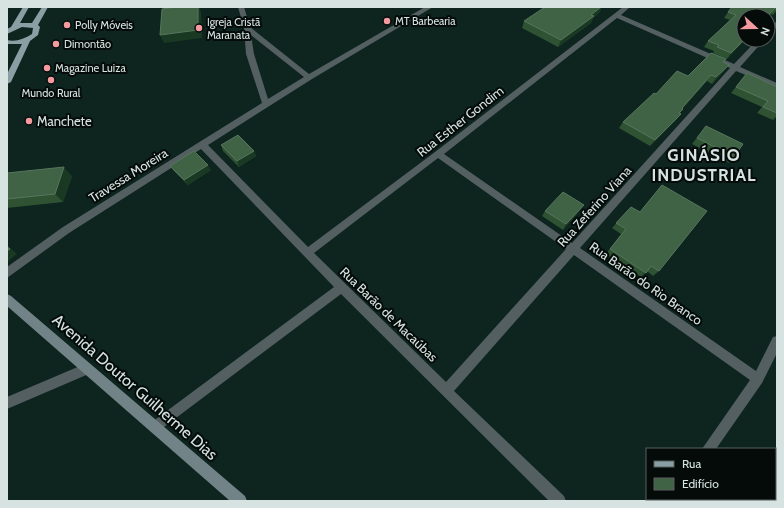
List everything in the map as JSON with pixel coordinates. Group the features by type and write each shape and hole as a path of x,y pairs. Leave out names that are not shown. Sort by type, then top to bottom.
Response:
{"main road":[{"path":"14,27 26,7"},
{"path":"34,25 45,7"},
{"path":"7,32 14,27 25,24 34,25"},
{"path":"7,51 9,43 27,40 35,35 37,27 34,25"},
{"path":"7,82 27,40"},
{"name":"Avenida Doutor Guilherme Dias","path":"7,299 87,369 156,426 240,501"}],"street":[{"path":"250,7 242,9 247,28 250,54 266,104"},
{"name":"Travessa Moreira","path":"7,274 66,230 202,144 309,77 430,7"},
{"name":"Rua Esther Gondim","path":"308,253 627,7"},
{"path":"617,15 777,86"},
{"path":"247,28 309,77"},
{"name":"Rua Zeferino Viana","path":"447,390 753,48"},
{"name":"Rua Barão de Macaúbas","path":"202,144 341,288 559,501"},
{"name":"Rua Barão do Rio Branco","path":"438,154 758,379"},
{"path":"156,426 341,288"},
{"path":"709,448 758,379 777,342"},
{"path":"7,402 87,369"}],"building":[{"path":"176,7 198,7 198,30 160,35 162,9"},
{"path":"545,7 601,7 591,15 594,16 561,40 524,21"},
{"path":"732,7 777,7 736,8 736,15 728,12"},
{"path":"736,15 736,48 731,53 717,47 719,45 708,41"},
{"path":"711,53 726,59 723,62 729,65 716,77 711,75 682,108 683,109 679,113 681,114 655,140 623,122 654,93 656,94 677,71 688,76"},
{"path":"747,73 777,87 777,113 763,107 768,101 736,87"},
{"path":"706,126 743,144 734,157 697,138"},
{"path":"238,135 254,151 237,161 221,145"},
{"path":"194,151 208,165 184,180 170,166"},
{"path":"64,167 55,194 7,199 7,173"},
{"path":"662,185 707,211 659,271 651,266 646,273 610,249 626,229 616,223 631,207 640,212"},
{"path":"563,192 584,205 566,224 545,211"}],"place":[{"name":"MT Barbearia","path":"387,21"},
{"name":"Polly Móveis","path":"67,25"},
{"name":"Igreja Cristã Maranata","path":"199,28"},
{"name":"Dimontão","path":"56,44"},
{"name":"Magazine Luiza","path":"47,68"},
{"name":"Mundo Rural","path":"51,80"},
{"name":"Manchete","path":"29,121"}],"district":[{"name":"GINÁSIO INDUSTRIAL","path":"704,165"}]}
